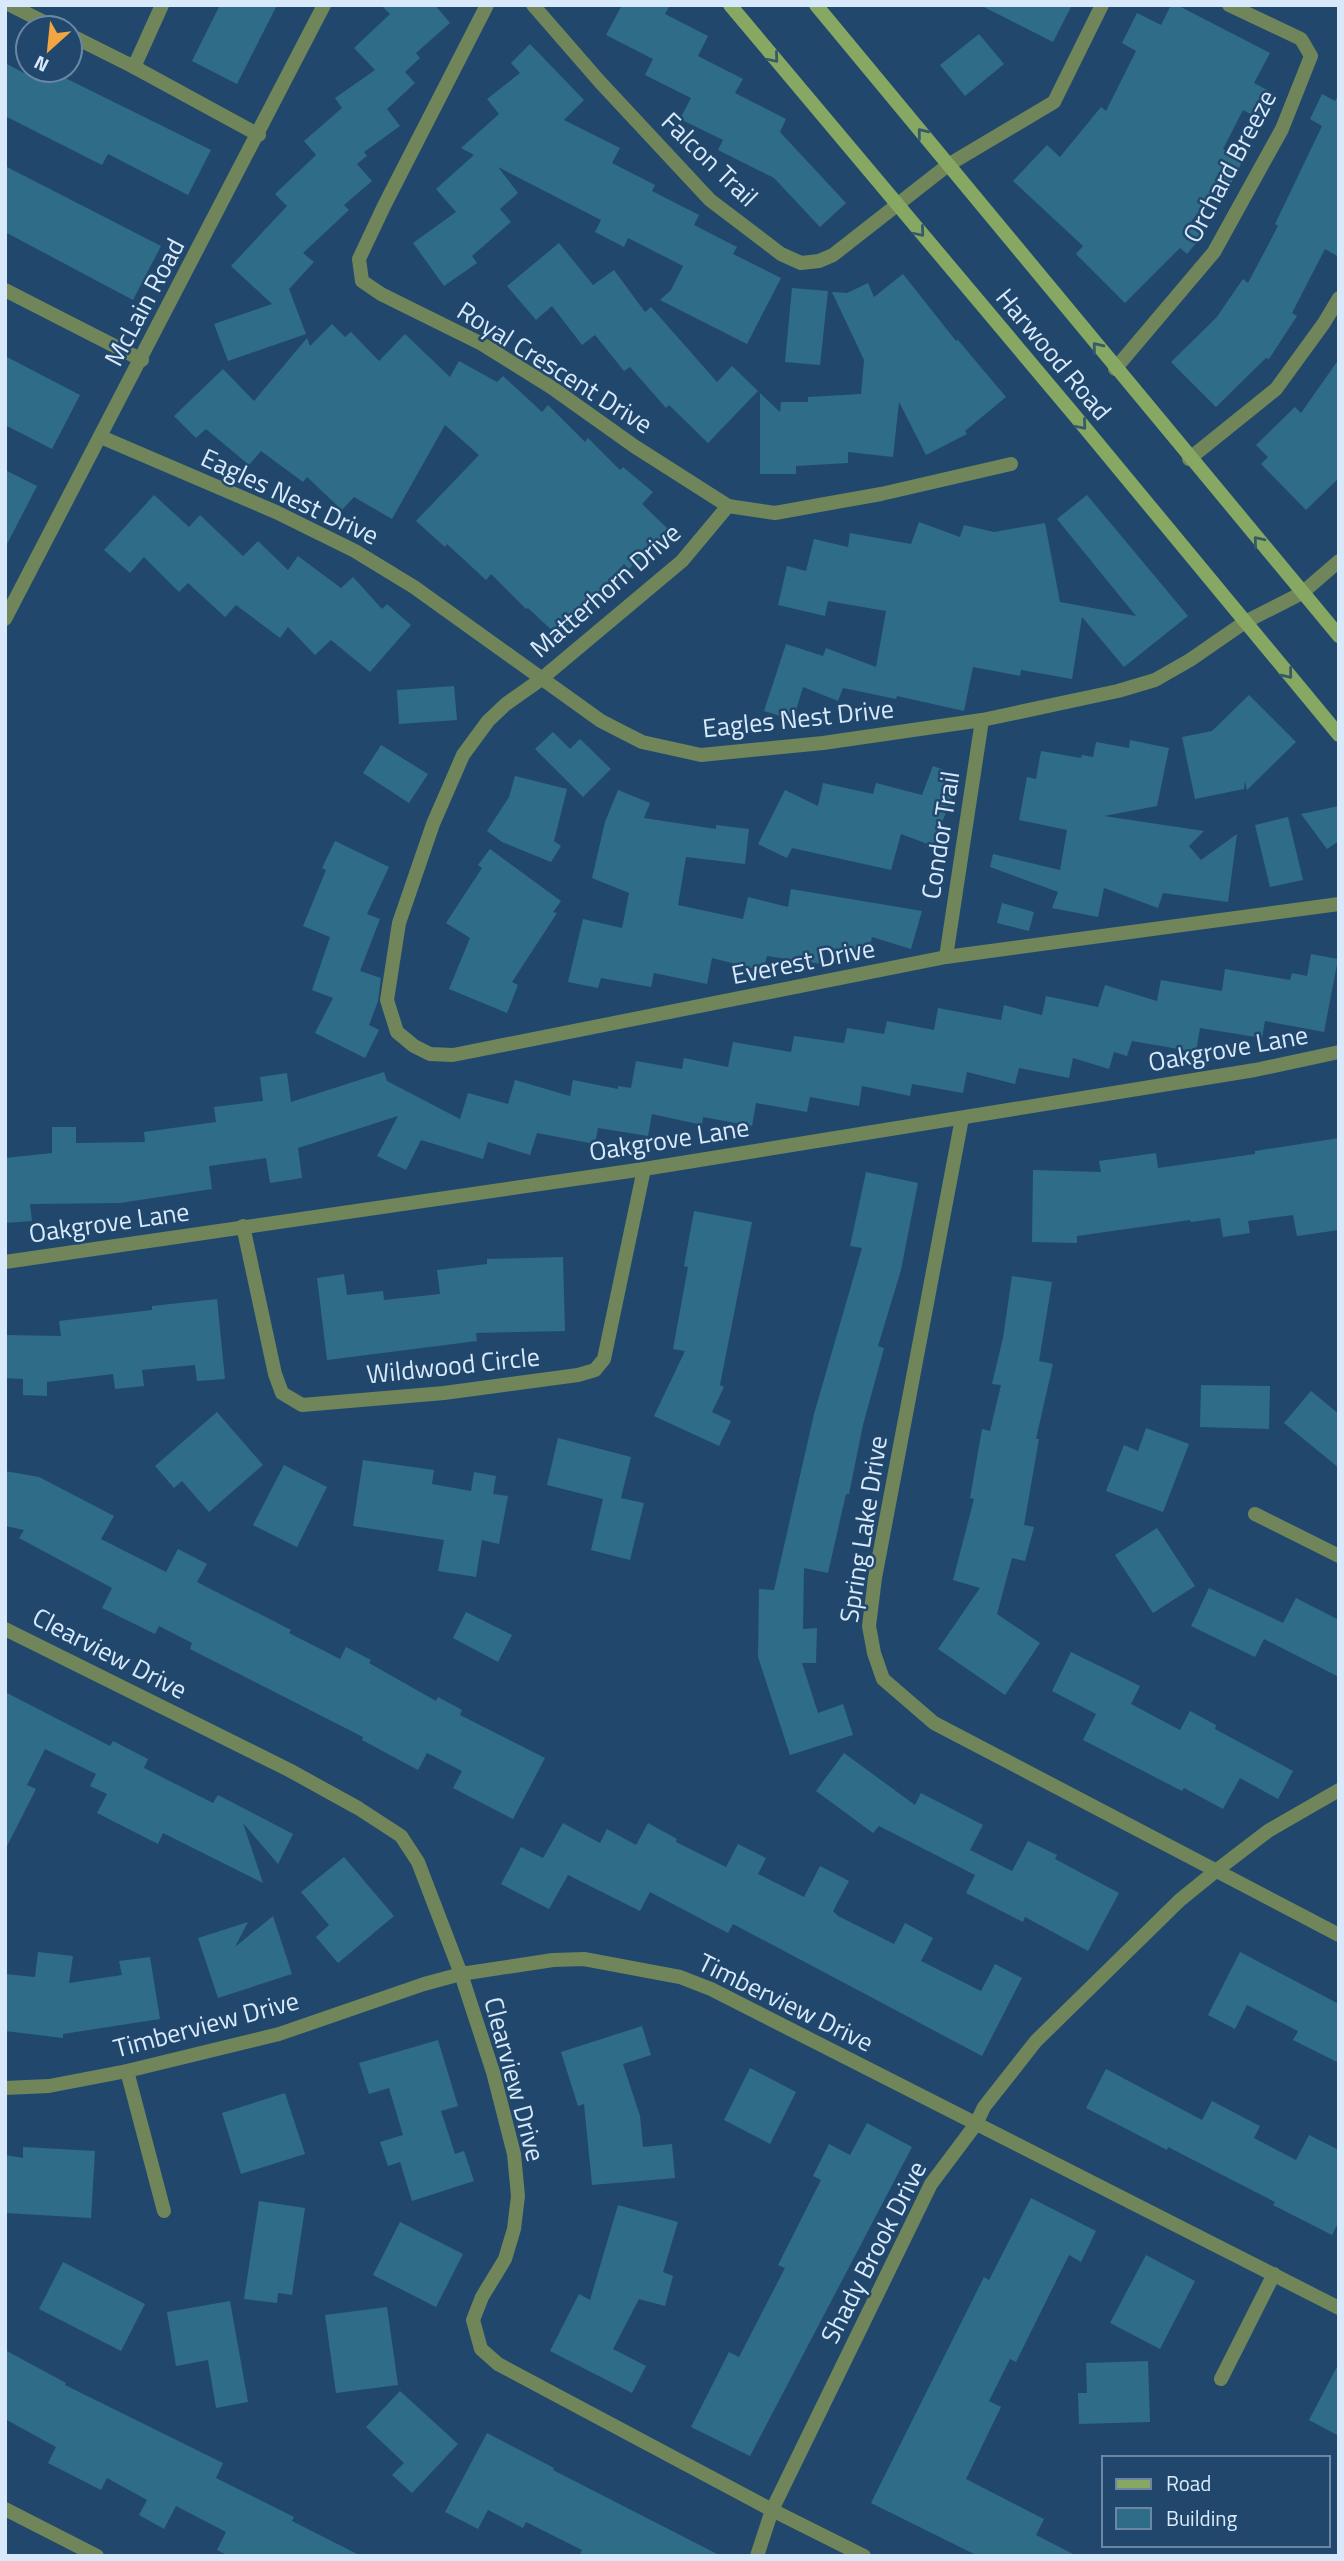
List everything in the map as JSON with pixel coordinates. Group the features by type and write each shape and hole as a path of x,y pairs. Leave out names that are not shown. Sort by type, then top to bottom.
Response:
{"main road":[{"name":"Harwood Road","path":"730,5 1339,735"},
{"name":"Harwood Road","path":"816,5 1189,459 1339,636"}],"street":[{"path":"10,5 28,14"},
{"path":"134,67 162,5"},
{"name":"McLain Road","path":"5,619 9,603 142,360 324,5"},
{"name":"Royal Crescent Drive","path":"487,5 359,259 362,281 381,294 482,344 728,506"},
{"name":"Falcon Trail","path":"533,5 600,82 710,200 780,254 801,263 819,261 833,255 948,165"},
{"path":"948,165 1054,102 1102,5"},
{"name":"Orchard Breeze","path":"1115,369 1214,252 1282,129 1311,55 1301,39 1229,5"},
{"path":"84,42 259,135"},
{"path":"5,289 142,360"},
{"path":"1189,459 1276,388 1339,298"},
{"name":"Eagles Nest Drive","path":"101,437 276,512 355,551 414,587 540,680 601,721 642,742 701,755 823,743 982,720 1118,691 1155,680 1245,622 1302,593 1339,562"},
{"path":"728,506 775,513 881,494 1011,464"},
{"name":"Matterhorn Drive","path":"400,923 433,824 463,755 488,722 506,704 540,680 682,561 728,506"},
{"name":"Condor Trail","path":"946,957 982,720"},
{"name":"Everest Drive","path":"400,923 387,1000 390,1017 397,1032 414,1046 430,1054 453,1055 946,957 1339,904"},
{"name":"Oakgrove Lane","path":"5,1262 644,1169 1255,1070 1339,1052"},
{"name":"Spring Lake Drive","path":"962,1118 875,1578 869,1626 883,1679 934,1723 1339,1934"},
{"name":"Wildwood Circle","path":"243,1226 275,1374 282,1393 302,1405 444,1393 578,1376 594,1370 604,1359 644,1169"},
{"path":"1255,1514 1339,1556"},
{"name":"Clearview Drive","path":"5,1629 289,1770 358,1808 401,1836 418,1862 461,1974 493,2072 514,2154 518,2196 513,2229 505,2259 482,2297 473,2320 481,2349 498,2364 864,2556"},
{"name":"Shady Brook Drive","path":"757,2556 772,2510 931,2184 976,2124 984,2107 1036,2041 1180,1900 1268,1830 1339,1790"},
{"name":"Timberview Drive","path":"5,2088 50,2086 127,2071 279,2034 461,1974 553,1960 584,1959 680,1977 711,1989 1339,2308"},
{"path":"127,2071 164,2211"},
{"path":"1221,2379 1274,2274"},
{"path":"5,2509 97,2556"}],"building":[{"path":"220,5 277,5 237,84 192,61"},
{"path":"381,5 435,5 450,23 416,53 420,58 405,72 415,83 387,109 400,126 364,152 367,156 357,164 372,181 344,205 349,210 303,253 314,262 289,289 306,334 228,361 214,324 272,304 231,266 287,206 275,194 316,155 304,141 342,108 335,98 375,70 354,48 390,14"},
{"path":"622,5 670,5 665,14 708,36 698,56 743,79 735,93 786,119 780,132 846,203 820,227 774,178 718,150 723,140 680,119 691,98 645,75 653,59 606,35"},
{"path":"980,5 1072,5 1053,42"},
{"path":"1171,5 1177,5 1270,53 1254,83 1275,94 1261,120 1243,110 1223,149 1243,160 1228,189 1221,185 1190,223 1203,235 1187,254 1180,248 1125,303 1076,254 1083,246 1013,181 1047,145 1060,157 1101,107 1106,111 1136,51 1122,43 1137,13 1161,25"},
{"path":"979,34 1004,64 965,96 940,65"},
{"path":"530,44 584,100 564,120 620,148 612,163 655,185 652,191 699,215 694,225 737,247 733,254 781,278 747,344 660,300 671,290 683,266 628,238 624,247 595,232 601,220 498,167 518,193 500,209 511,222 472,256 477,263 444,286 413,243 456,212 436,189 474,155 461,148 499,114 487,99 520,73 511,63"},
{"path":"5,63 14,68 14,84 77,84 211,150 188,195 108,154 102,165 5,116"},
{"path":"1322,94 1335,101 1339,94 1339,257 1325,249 1292,313 1297,316 1269,359 1266,358 1216,407 1171,362 1216,318 1243,279 1248,283 1278,226 1275,224 1322,126 1310,119"},
{"path":"5,166 161,246 133,300 5,232"},
{"path":"559,243 593,285 614,270 645,312 651,307 717,382 732,366 758,391 708,443 669,405 666,408 630,367 624,371 595,335 582,345 552,306 536,320 507,286"},
{"path":"903,274 956,341 958,340 1006,397 965,431 967,434 926,455 899,402 893,457 848,452 848,463 796,466 796,474 760,474 760,393 780,412 781,402 808,402 808,397 861,394 864,360 832,292 847,293 868,283 874,297"},
{"path":"792,288 828,291 820,365 785,362"},
{"path":"332,324 345,337 351,332 379,361 405,334 450,377 459,361 497,382 503,376 542,412 548,405 585,442 588,438 620,470 623,467 653,492 642,504 669,530 629,569 624,564 558,636 491,574 486,580 447,544 445,547 416,521 479,455 445,425 392,519 354,497 342,510 307,477 303,482 261,451 249,465 206,429 196,438 174,416 223,369 254,401 307,338 310,346"},
{"path":"5,356 80,395 52,449 5,425"},
{"path":"1339,359 1339,478 1306,510 1261,464 1268,457 1256,445 1295,407 1301,413"},
{"path":"5,470 37,486 5,548"},
{"path":"154,495 189,527 200,515 243,556 258,541 288,570 298,556 341,588 353,577 382,609 387,604 411,625 370,672 331,640 315,655 288,627 280,638 236,605 225,617 188,583 179,592 144,557 130,573 104,550"},
{"path":"1087,495 1188,616 1124,667 1082,617 1072,679 1021,670 1020,676 973,667 964,711 897,696 896,699 843,688 838,701 803,687 793,720 764,711 786,644 823,656 826,648 876,667 886,611 828,601 825,616 778,605 787,566 806,571 814,539 848,547 850,533 911,544 919,522 960,537 964,525 994,532 1045,523 1060,602 1136,616 1057,519"},
{"path":"454,686 457,720 399,724 397,690"},
{"path":"1249,695 1296,742 1247,790 1245,781 1244,789 1195,799 1182,737 1212,731"},
{"path":"553,732 570,749 580,739 611,769 583,797 535,749"},
{"path":"1130,740 1169,748 1157,806 1104,816 1204,831 1189,846 1201,860 1237,834 1228,902 1163,893 1158,908 1104,888 1098,917 1052,908 1058,892 990,867 993,854 1060,870 1067,830 1019,820 1027,777 1036,779 1041,751 1081,758 1082,755 1093,757 1096,742 1129,748"},
{"path":"381,745 428,774 409,803 363,773"},
{"path":"933,766 960,776 933,846 901,834 891,870 792,848 787,858 758,844 785,790 818,806 823,783 873,794 876,783 922,795"},
{"path":"515,776 567,789 554,841 561,846 551,862 502,842 487,831 509,797"},
{"path":"618,790 650,803 644,818 716,829 716,825 749,829 745,864 686,857 678,905 743,919 748,897 788,907 791,889 922,911 911,949 872,937 868,955 825,947 822,964 767,956 763,971 712,958 707,984 654,973 651,987 601,978 598,988 568,982 583,919 622,928 629,893 592,878 605,822"},
{"path":"1339,806 1339,841 1327,849 1301,814"},
{"path":"1288,817 1303,880 1270,887 1255,825"},
{"path":"335,841 389,867 367,914 380,919 360,971 381,978 378,1001 369,1025 379,1030 365,1058 315,1033 333,998 312,990 330,937 303,926 326,870 322,868"},
{"path":"490,849 561,901 553,912 557,913 512,982 518,985 507,1013 449,989 470,938 446,923 482,868 478,865"},
{"path":"1002,903 1034,912 1029,931 997,923"},
{"path":"1311,954 1338,959 1324,1032 1265,1021 1262,1038 1200,1028 1196,1052 1132,1041 1127,1056 1114,1052 1109,1069 1073,1058 1069,1078 1019,1068 1015,1084 967,1072 963,1093 912,1084 910,1096 862,1086 859,1106 810,1097 807,1112 756,1103 752,1126 703,1117 702,1125 652,1114 648,1136 598,1128 595,1144 537,1133 530,1155 488,1142 483,1159 421,1140 406,1170 377,1156 398,1116 298,1148 302,1178 270,1183 266,1158 209,1166 212,1189 120,1203 30,1204 32,1221 5,1223 5,1158 52,1153 52,1127 76,1127 76,1143 145,1142 144,1132 216,1122 214,1107 263,1101 260,1077 287,1073 291,1102 384,1072 387,1081 460,1119 468,1093 508,1104 515,1080 570,1096 573,1080 618,1089 618,1086 631,1088 636,1061 682,1069 684,1058 728,1067 733,1042 791,1052 794,1036 844,1043 847,1028 884,1034 887,1021 934,1030 938,1008 1001,1020 1004,1005 1042,1015 1046,996 1098,1007 1105,985 1157,1001 1161,980 1222,991 1225,969 1290,980 1292,973 1307,976"},
{"path":"1339,1138 1339,1230 1297,1236 1293,1215 1248,1221 1250,1233 1223,1237 1220,1218 1077,1236 1077,1243 1032,1242 1033,1170 1101,1172 1099,1161 1156,1153 1158,1168"},
{"path":"866,1172 918,1183 901,1270 878,1346 884,1348 828,1573 804,1568 803,1629 817,1628 816,1663 802,1663 818,1713 843,1704 853,1735 790,1755 758,1657 759,1589 774,1590 814,1414 862,1248 850,1246"},
{"path":"694,1211 752,1222 720,1385 724,1387 712,1412 731,1421 719,1446 654,1416 685,1351 673,1349 688,1267 684,1266"},
{"path":"563,1257 565,1331 476,1333 477,1341 327,1360 317,1278 344,1274 347,1295 383,1291 384,1300 440,1294 437,1270 487,1264 487,1259"},
{"path":"1012,1276 1052,1282 1039,1361 1053,1364 1036,1439 1039,1439 1024,1525 1034,1527 1025,1561 1012,1558 997,1614 1040,1643 1005,1695 938,1649 980,1588 953,1580 974,1499 970,1498 982,1429 990,1431 1001,1385 992,1384 1003,1338"},
{"path":"217,1299 225,1379 197,1381 195,1365 142,1370 144,1386 115,1389 113,1374 47,1382 47,1396 23,1395 23,1379 5,1378 5,1335 61,1336 59,1321"},
{"path":"1201,1385 1270,1386 1269,1429 1200,1427"},
{"path":"1311,1391 1339,1414 1339,1468 1284,1423"},
{"path":"217,1412 263,1465 209,1512 182,1481 174,1488 155,1466"},
{"path":"1146,1428 1189,1444 1163,1512 1106,1491 1124,1445 1138,1451"},
{"path":"558,1438 631,1457 621,1498 644,1503 630,1560 591,1550 603,1499 547,1485"},
{"path":"363,1460 434,1470 432,1484 471,1491 474,1472 496,1476 493,1494 508,1496 499,1544 482,1540 476,1577 438,1571 444,1540 353,1526"},
{"path":"284,1465 327,1487 297,1547 253,1525"},
{"path":"5,1471 39,1477 114,1516 101,1539 166,1572 178,1549 207,1564 197,1582 291,1630 289,1633 340,1659 346,1647 436,1701 438,1697 462,1710 460,1715 545,1758 513,1819 453,1788 462,1771 427,1753 418,1770 362,1740 363,1737 190,1649 192,1643 159,1626 155,1634 102,1608 112,1588 19,1538 24,1530 5,1526"},
{"path":"1157,1528 1195,1586 1153,1613 1115,1555"},
{"path":"1209,1588 1283,1623 1296,1598 1339,1620 1339,1677 1264,1639 1255,1657 1191,1626"},
{"path":"466,1612 512,1635 498,1662 453,1638"},
{"path":"1071,1652 1140,1686 1131,1704 1180,1730 1190,1711 1216,1725 1215,1729 1293,1771 1278,1799 1240,1778 1223,1809 1083,1740 1096,1714 1052,1691"},
{"path":"5,1692 110,1746 113,1741 148,1759 144,1768 213,1803 218,1795 293,1834 278,1864 243,1823 263,1883 163,1833 158,1844 97,1813 107,1794 90,1786 96,1774 45,1749 27,1785 36,1789 5,1850"},
{"path":"844,1753 915,1805 921,1793 983,1825 970,1850 1012,1871 1028,1841 1057,1855 1055,1859 1119,1893 1088,1951 1025,1917 1023,1922 966,1893 975,1875 879,1826 873,1833 816,1791"},
{"path":"563,1823 600,1843 607,1829 636,1845 648,1823 677,1839 676,1842 726,1867 738,1844 766,1858 758,1874 804,1897 820,1866 849,1881 833,1911 838,1916 894,1944 905,1923 933,1938 921,1961 981,1991 995,1964 1022,1978 982,2056 733,1924 728,1933 650,1892 640,1911 568,1875 549,1909 501,1884 521,1847 543,1858"},
{"path":"344,1857 394,1916 338,1963 316,1937 329,1925 301,1892"},
{"path":"273,1916 292,1974 218,1998 198,1938 248,1922 235,1947"},
{"path":"38,1952 73,1956 69,1983 122,1975 119,1961 150,1957 160,2019 63,2034 63,2038 5,2031 5,1974 35,1977"},
{"path":"1240,1952 1339,2004 1339,2063 1293,2040 1298,2031 1247,2005 1235,2029 1208,2015"},
{"path":"642,2026 651,2055 623,2064 640,2116 643,2147 672,2144 675,2178 592,2185 584,2104 578,2106 561,2052"},
{"path":"438,2040 458,2106 441,2111 455,2154 464,2151 474,2181 412,2201 400,2162 388,2166 380,2142 403,2135 389,2088 369,2094 359,2063"},
{"path":"750,2068 796,2092 770,2144 724,2120"},
{"path":"1106,2069 1202,2120 1212,2101 1260,2126 1254,2138 1296,2160 1309,2135 1339,2150 1339,2221 1332,2235 1273,2205 1275,2202 1086,2108"},
{"path":"285,2093 305,2154 241,2174 222,2113"},
{"path":"867,2123 912,2147 750,2456 691,2427 729,2352 739,2357 785,2268 778,2265 821,2180 813,2176 829,2144 850,2155"},
{"path":"23,2147 95,2151 91,2218 5,2213 5,2155 23,2158"},
{"path":"1031,2198 1096,2231 1081,2262 1069,2255 1016,2362 1010,2359 989,2401 1001,2407 966,2479 1044,2519 1036,2535 1077,2556 978,2556 871,2503 984,2277 989,2280"},
{"path":"259,2201 305,2208 292,2295 278,2293 277,2303 244,2299"},
{"path":"618,2205 678,2222 663,2272 673,2276 665,2306 639,2299 613,2349 646,2366 632,2393 550,2351 579,2294 590,2300"},
{"path":"400,2222 463,2254 436,2307 373,2275"},
{"path":"1146,2255 1195,2281 1160,2349 1110,2323"},
{"path":"63,2262 145,2304 121,2351 39,2309"},
{"path":"230,2301 248,2402 216,2408 208,2360 176,2366 167,2312"},
{"path":"387,2307 398,2385 336,2393 325,2315"},
{"path":"5,2350 66,2383 65,2385 223,2463 216,2478 294,2517 292,2521 361,2556 229,2556 217,2550 226,2532 176,2506 164,2529 139,2515 147,2500 107,2478 101,2490 48,2463 56,2447 5,2419"},
{"path":"1148,2361 1150,2422 1079,2424 1078,2393 1087,2393 1086,2363"},
{"path":"1339,2363 1339,2436 1309,2420"},
{"path":"400,2391 458,2444 412,2493 392,2475 404,2463 366,2427"},
{"path":"487,2433 721,2556 579,2556 582,2550 526,2522 523,2528 488,2510 478,2529 445,2512"}]}
